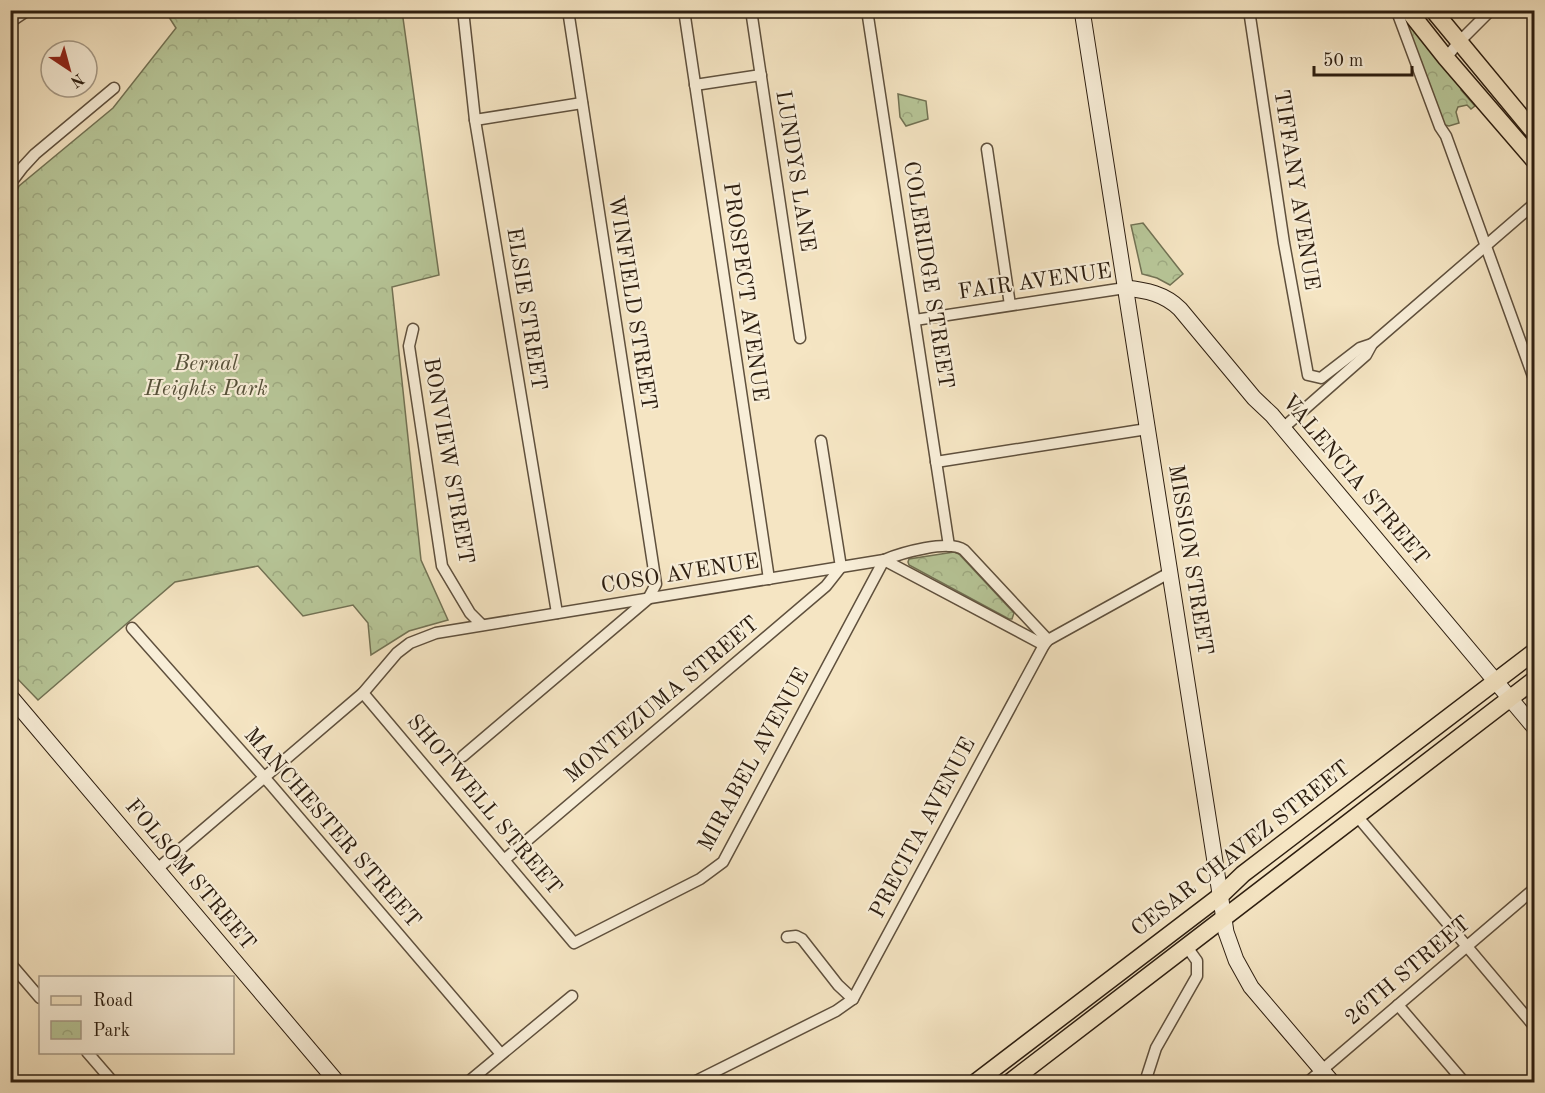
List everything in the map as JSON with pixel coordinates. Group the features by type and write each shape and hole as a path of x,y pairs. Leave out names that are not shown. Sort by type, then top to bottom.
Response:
{"main road":[{"name":"MISSION STREET","path":"1082,10 1223,919 1236,960 1251,987 1332,1083"},
{"path":"1433,10 1534,132"},
{"path":"1404,14 1446,58 1534,160"},
{"name":"VALENCIA STREET","path":"1125,288 1151,292 1166,298 1180,309 1534,727"},
{"name":"CESAR CHAVEZ STREET","path":"976,1083 1220,896 1243,874 1534,652"},
{"name":"CESAR CHAVEZ STREET","path":"1010,1083 1534,680"},
{"name":"FOLSOM STREET","path":"13,704 337,1083"}],"street":[{"name":"ELSIE STREET","path":"463,10 475,120 557,613"},
{"name":"WINFIELD STREET","path":"568,10 657,584 648,599"},
{"name":"PROSPECT AVENUE","path":"684,10 769,579"},
{"name":"LUNDYS LANE","path":"751,10 800,338"},
{"name":"COLERIDGE STREET","path":"867,10 949,546"},
{"name":"TIFFANY AVENUE","path":"1249,10 1284,243 1308,375 1321,378 1360,348 1372,344"},
{"path":"1446,58 1491,10"},
{"path":"10,22 27,11"},
{"path":"1404,14 1534,379"},
{"path":"695,85 761,75"},
{"path":"11,182 35,154 114,88"},
{"path":"475,120 582,103"},
{"path":"987,149 1010,305"},
{"path":"1283,428 1366,355 1372,344 1534,204"},
{"name":"FAIR AVENUE","path":"915,320 1125,288"},
{"name":"BONVIEW STREET","path":"413,329 409,345 442,566 470,613 482,625"},
{"path":"936,462 1147,429"},
{"path":"821,441 841,567"},
{"path":"949,546 954,545 964,550 1046,643"},
{"name":"COSO AVENUE","path":"156,870 363,693 386,664 410,643 436,633 884,560 907,553 949,546"},
{"path":"884,560 1046,643"},
{"name":"MIRABEL AVENUE","path":"574,943 700,879 723,862 884,560"},
{"name":"MONTEZUMA STREET","path":"504,860 826,586 841,567"},
{"path":"1046,643 1170,573"},
{"path":"463,756 648,599"},
{"name":"MANCHESTER STREET","path":"132,628 264,777 501,1054"},
{"name":"PRECITA AVENUE","path":"694,1083 836,1011 853,999 1046,643"},
{"name":"SHOTWELL STREET","path":"363,693 574,943"},
{"path":"1357,816 1534,1026"},
{"name":"26TH STREET","path":"1308,1083 1534,889"},
{"path":"787,937 796,936 802,939 838,985 853,999"},
{"path":"1145,1083 1156,1048 1197,976 1197,961 1187,947"},
{"path":"10,963 39,997"},
{"path":"468,1083 572,996"},
{"path":"1398,1005 1464,1083"},
{"path":"88,1054 112,1083"}],"green space":[{"name":"Bernal Heights Park","path":"165,11 402,11 439,275 392,287 421,560 448,620 409,631 371,655 368,623 353,605 303,616 258,566 175,582 38,700 11,672 11,204 19,186 113,108 176,28"},
{"path":"1403,14 1463,87 1461,90 1475,106 1471,109 1467,105 1458,107 1456,112 1459,123 1449,126 1442,121"},
{"path":"898,94 926,101 928,119 906,126 900,117"},
{"path":"1143,223 1183,274 1170,285 1142,274 1131,225"},
{"path":"954,552 959,554 1014,613 1012,619 909,565 908,562 909,559"}]}
